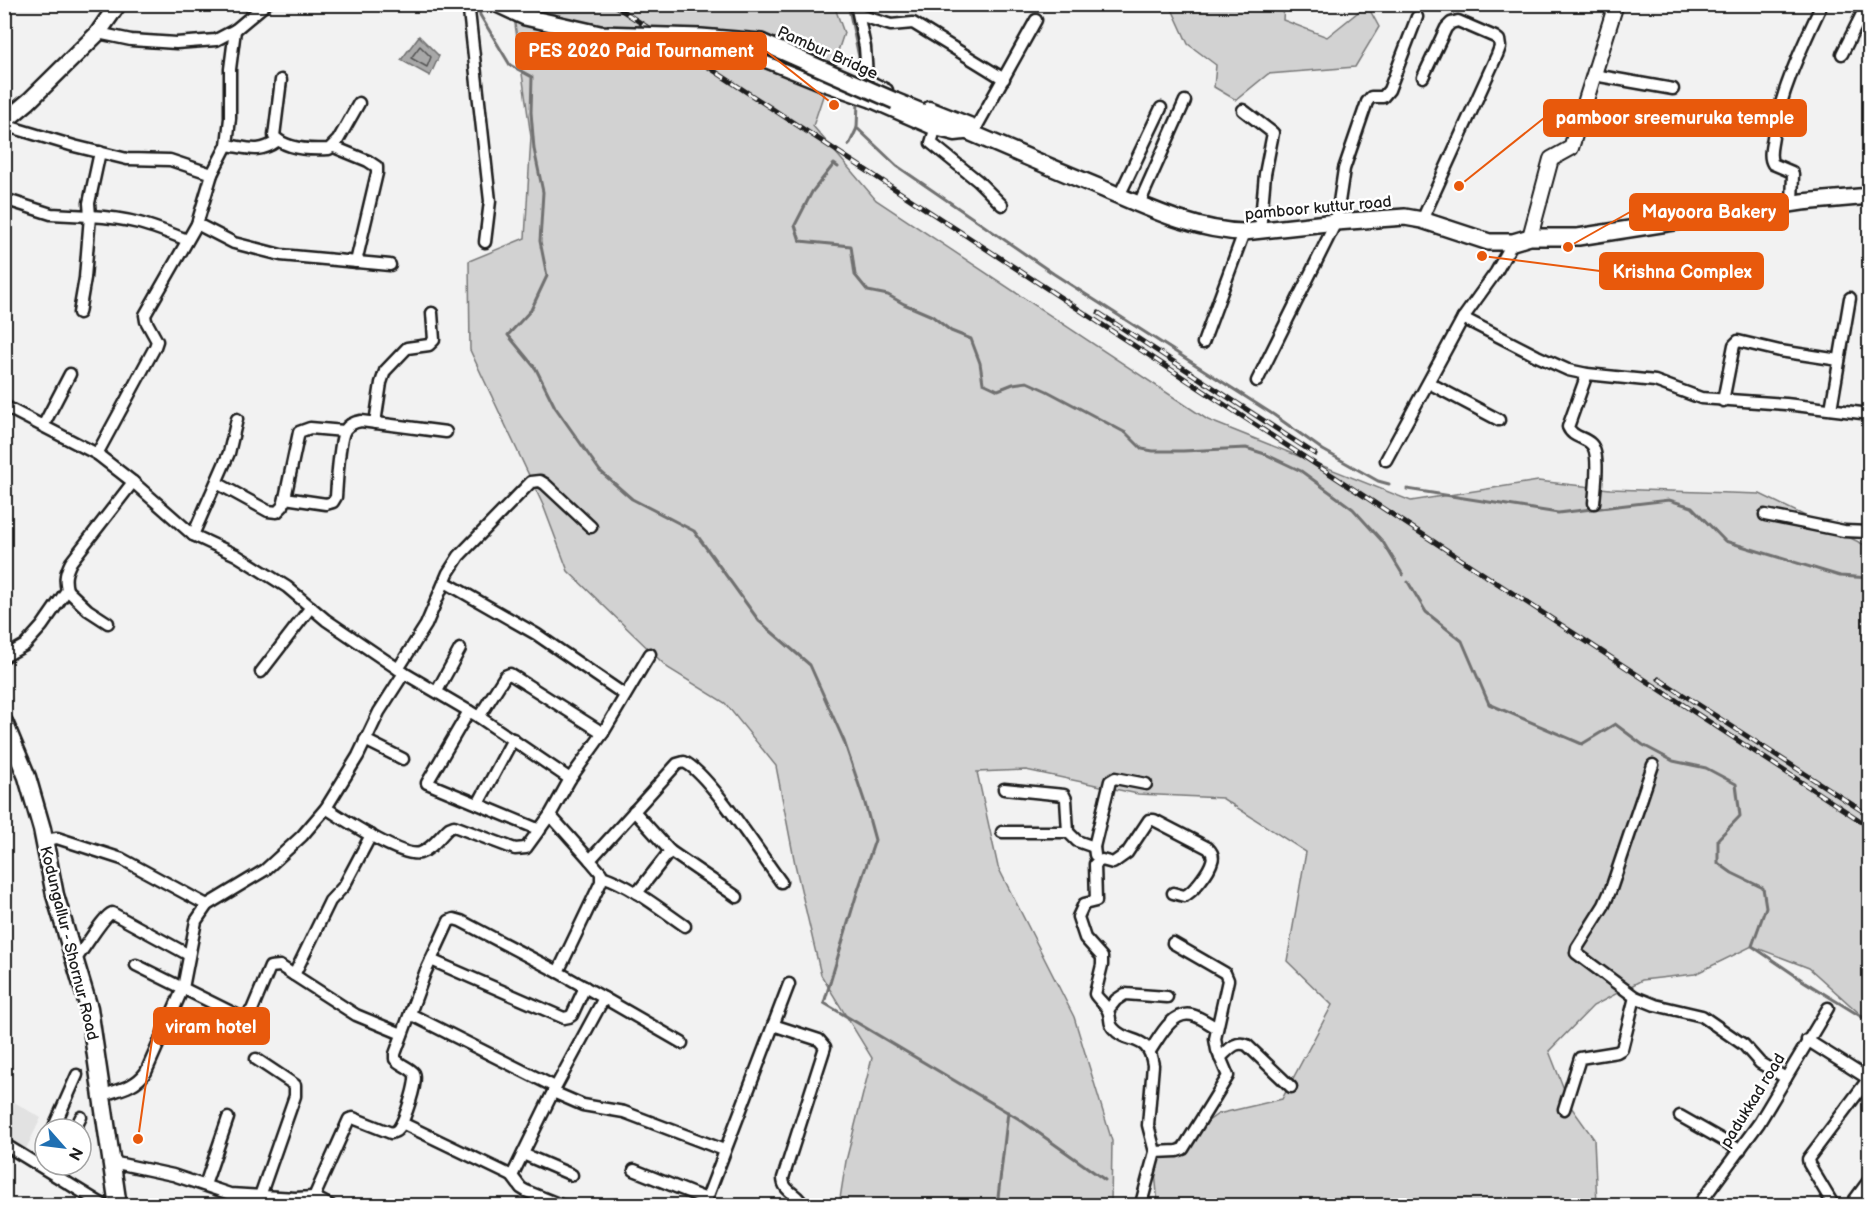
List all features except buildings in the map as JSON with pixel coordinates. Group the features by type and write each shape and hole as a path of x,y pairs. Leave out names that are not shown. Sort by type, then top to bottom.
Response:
{"main road":[{"path":"4,123 98,33 118,4"},
{"name":"Pambur Bridge","path":"497,4 525,17 600,34 701,37 761,42 895,101"},
{"name":"pamboor kuttur road","path":"895,101 975,129 1017,154 1139,204 1206,227 1244,232 1404,217 1422,220 1489,242 1513,242 1530,237 1578,237 1792,204 1869,196"},
{"name":"Kodungallur - Shornur Road","path":"4,722 7,747 28,814 41,882 55,935 73,984 80,1012 86,1043 106,1206"},
{"name":"Kodungallur - Shornur Road","path":"7,747 27,777 45,840 55,895 89,1008 118,1206"}],"street":[{"path":"98,33 131,40 176,43 216,40 235,30 266,4"},
{"path":"466,4 470,10 490,201 485,242"},
{"path":"1530,237 1551,159 1571,148 1616,4"},
{"path":"1792,204 1793,174 1773,164 1770,161 1770,154 1782,99 1796,60 1822,4"},
{"path":"1842,54 1867,4"},
{"path":"857,10 891,25 913,23 1004,79"},
{"path":"857,10 865,47 867,76 870,80 975,129"},
{"path":"1257,381 1336,222 1344,169 1367,102 1371,97 1383,97 1389,90 1417,17"},
{"path":"741,52 869,101 935,130 956,135 975,129 1036,20"},
{"path":"1422,220 1497,56 1500,47 1499,40 1458,21 1451,22 1423,76"},
{"path":"97,453 155,347 157,340 145,315 197,224 212,174 227,145 230,118 230,69 235,30"},
{"path":"1594,75 1673,89"},
{"path":"281,80 273,130 274,136 285,145 318,150 334,147 359,103"},
{"path":"1139,204 1185,100"},
{"path":"1119,196 1161,108"},
{"path":"1243,110 1273,133 1265,174 1260,231"},
{"path":"4,123 127,159 170,160 212,174"},
{"path":"935,130 931,143 978,181 1002,205"},
{"path":"227,145 260,150 278,141"},
{"path":"334,147 368,160 377,167 356,262"},
{"path":"79,313 85,278 89,203 100,152"},
{"path":"4,199 51,214 120,218 155,227 187,240"},
{"path":"197,224 234,243 281,255 390,265"},
{"path":"1203,342 1244,232"},
{"path":"1386,460 1463,318 1496,272 1513,242"},
{"path":"1831,409 1850,298"},
{"path":"375,423 385,370 406,348 429,345 434,340 432,313"},
{"path":"1463,318 1568,370 1655,381 1701,398 1869,414"},
{"path":"1723,401 1734,345 1738,341 1780,351 1839,360"},
{"path":"44,426 70,374"},
{"path":"1587,374 1568,427 1572,434 1589,441 1595,448 1594,503"},
{"path":"1429,383 1499,420"},
{"path":"4,406 97,453 193,535 236,555 287,587 326,620 401,671 479,717 570,779"},
{"path":"193,535 229,453 237,419"},
{"path":"285,498 326,504 333,502 336,497 344,431 355,422 446,432"},
{"path":"217,483 274,512 280,510 285,498 299,432 309,428 344,431"},
{"path":"103,1095 132,1086 140,1081 146,1072 183,988 196,921 207,904 265,870 302,836 326,808 426,625 459,556 531,482 540,481 545,484 591,527"},
{"path":"108,623 88,610 67,590 64,580 71,562 133,482"},
{"path":"1765,515 1844,531 1869,532"},
{"path":"445,582 536,634 625,695"},
{"path":"4,657 25,645 42,626 67,590"},
{"path":"261,672 311,607"},
{"path":"437,691 460,649"},
{"path":"326,808 390,845 414,854 425,851 454,826 521,850 526,848 550,815 570,779 603,733 650,654"},
{"path":"479,717 505,676 510,674 603,733"},
{"path":"469,711 427,782 540,830"},
{"path":"478,804 513,739"},
{"path":"365,740 403,759"},
{"path":"590,860 677,764 684,762 688,763 715,791 781,882"},
{"path":"1653,765 1611,889 1576,951 1578,957 1635,997 1655,1005 1702,1016 1744,1045 1761,1063 1786,1078"},
{"path":"1143,1206 1142,1200 1155,1152 1148,1125 1153,1065 1150,1051 1142,1043 1112,1027 1108,1010 1095,994 1102,957 1085,938 1078,917 1081,907 1096,900 1094,847 1110,782 1119,778 1146,784"},
{"path":"1004,789 1064,795 1068,832 1077,841 1094,847"},
{"path":"634,811 670,851 737,897"},
{"path":"550,815 602,876 637,893 685,926"},
{"path":"1095,864 1102,860 1113,862 1123,857 1133,846 1146,823 1154,820 1208,848 1212,853 1212,863 1190,894 1184,896 1173,893"},
{"path":"1002,832 1068,832"},
{"path":"294,975 330,901 344,886 371,835"},
{"path":"45,840 57,838 122,859 207,904"},
{"path":"637,893 670,851"},
{"path":"558,972 602,876"},
{"path":"75,960 86,948 105,917 112,913 189,955"},
{"path":"314,1197 349,1119 353,1118 391,1133 402,1123 415,1084 414,1073 395,1059 402,1034 449,921 454,919 461,921 558,972 682,1043"},
{"path":"1155,1152 1183,1149 1228,1076 1215,1043 1227,976 1173,943"},
{"path":"431,960 564,1018 572,1015 585,987"},
{"path":"136,965 243,1018 252,1010 270,967 280,966 356,1015 402,1034"},
{"path":"634,1170 705,1202 789,984"},
{"path":"1108,1010 1125,994 1167,997"},
{"path":"1564,1109 1580,1058 1617,1052 1622,1049 1635,997"},
{"path":"512,1176 554,1090 604,998"},
{"name":"padukkad road","path":"1698,1206 1740,1150 1828,1008"},
{"path":"410,1014 582,1105 624,1112 724,1150"},
{"path":"1150,1051 1168,1025 1182,1015 1191,1015 1217,1028"},
{"path":"773,1025 819,1040 825,1047 783,1178 786,1190 799,1198 803,1206"},
{"path":"1807,1040 1866,1078 1866,1082 1808,1159 1834,1206"},
{"path":"1220,1058 1235,1045 1242,1043 1247,1045 1292,1087"},
{"path":"256,1059 290,1081 296,1088 260,1196"},
{"path":"58,1117 77,1075"},
{"path":"1680,1116 1740,1150"},
{"path":"205,1185 228,1118"},
{"path":"402,1123 512,1176 526,1191 563,1206"},
{"path":"4,1144 33,1158"},
{"path":"523,1154 572,1175"},
{"path":"112,1162 205,1185 230,1200 260,1196 314,1197 331,1206"},
{"path":"65,1177 106,1206"},
{"path":"1850,1206 1869,1179"}],"shaded area":[{"path":"485,5 834,5 844,33 813,126 876,200 1208,420 1411,501 1538,481 1610,489 1760,494 1869,547 1869,1022 1809,968 1752,946 1695,974 1642,980 1593,1006 1549,1051 1571,1107 1594,1139 1597,1205 1158,1205 1154,1160 1218,1114 1282,1099 1332,1005 1287,961 1306,852 1222,798 1138,794 1026,770 977,772 998,867 1074,1017 1112,1141 1111,1205 839,1205 846,1161 872,1058 821,975 795,864 776,766 725,703 668,668 568,571 543,505 470,350 469,261 525,238 531,137 514,17"},
{"path":"1139,5 1284,5 1283,20 1327,37 1367,5 1379,27 1355,67 1268,74 1236,100 1214,87 1216,65 1188,44 1172,9"},
{"path":"4,1096 39,1117 33,1117 33,1134 25,1151 5,1139"}],"water":[{"path":"419,36 439,56 430,76 401,60"}],"waterway":[{"path":"848,4 860,62 861,79"},
{"path":"479,5 480,15 510,65 532,77 531,112 534,149 543,192 540,241 547,276 531,310 508,335 536,369 555,407 600,471 632,499 694,531 759,621 810,665 844,741 875,840 824,1003 1019,1119 1105,1180"},
{"path":"849,145 857,128 858,101"},
{"path":"857,128 897,166 1054,274 1274,415 1323,450 1378,481 1389,484"},
{"path":"838,167 834,164 812,192 795,225 800,241 851,246 855,275 868,291 888,295 932,316 951,331 971,339 980,363 983,383 998,390 1027,382 1126,433 1142,449 1183,451 1246,448 1265,454 1301,471 1353,509 1383,542 1403,575"},
{"path":"1407,489 1558,513 1669,500 1692,507 1725,541 1840,576 1870,578"},
{"path":"1408,582 1426,612 1462,641 1489,704 1582,744 1615,724 1643,745 1673,761 1706,768 1736,784 1740,816 1718,839 1718,863 1732,873 1763,888 1766,907 1752,946 1870,1022"},
{"path":"997,1206 1008,1112"}],"railway":[{"path":"612,4 1870,827"},
{"path":"1099,313 1315,454"},
{"path":"1659,679 1870,816"}],"place":[{"name":"PES 2020 Paid Tournament","path":"834,105"},
{"name":"pamboor sreemuruka temple","path":"1459,186"},
{"name":"Mayoora Bakery","path":"1568,247"},
{"name":"Krishna Complex","path":"1482,256"},
{"name":"viram hotel","path":"138,1139"}]}
